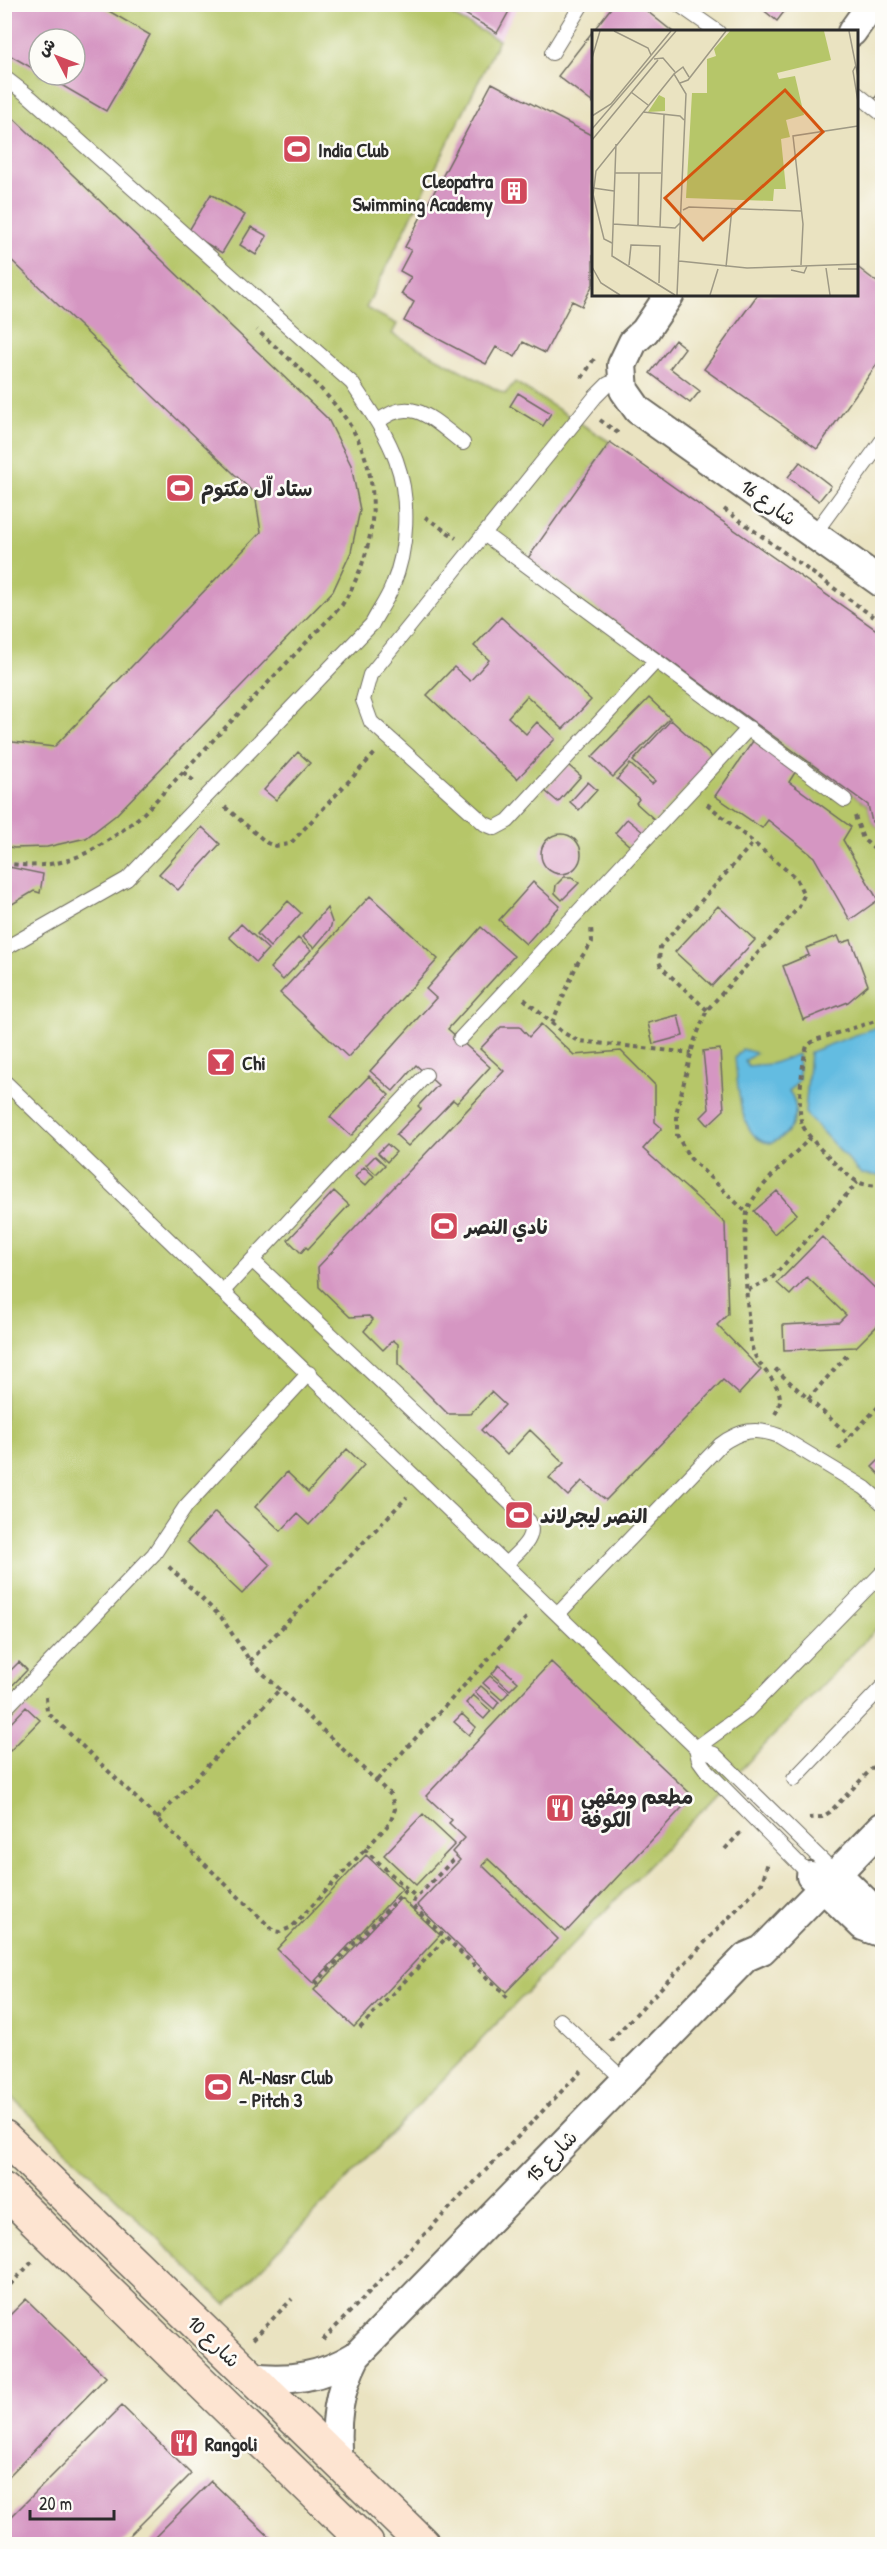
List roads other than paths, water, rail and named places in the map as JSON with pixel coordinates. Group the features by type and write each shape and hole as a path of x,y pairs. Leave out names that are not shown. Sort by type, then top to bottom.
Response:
{"main road":[{"name":"شارع 10","path":"4,2137 423,2544"},
{"name":"شارع 10","path":"4,2190 367,2544"}],"street":[{"path":"853,30 872,4"},
{"path":"630,379 638,366 645,331 669,296"},
{"name":"شارع 16","path":"630,379 657,421 882,583"},
{"name":"شارع 15","path":"824,1875 867,1817 882,1805"},
{"name":"شارع 15","path":"250,2377 297,2379 320,2374 356,2356 746,1957 747,1948 758,1931 882,1827"},
{"path":"824,1875 863,1926 882,1931"},
{"name":"شارع 15","path":"338,2462 336,2415 340,2393 356,2356"}],"lane":[{"path":"552,54 582,4"},
{"path":"678,4 715,30"},
{"path":"4,77 30,97 352,383 378,422 397,461 405,502 404,545 393,586 372,624 127,879 4,949"},
{"path":"857,95 882,114"},
{"path":"630,379 608,384 595,397 370,675 363,700 365,712 371,722 485,824 495,828 503,826 656,661"},
{"path":"378,422 394,411 423,412 463,444"},
{"path":"814,534 882,441"},
{"path":"484,534 845,800"},
{"path":"459,1039 749,728"},
{"path":"224,1290 426,1075"},
{"path":"4,1081 224,1290 696,1748 699,1760 707,1771 824,1875"},
{"path":"252,1260 529,1521 530,1539 507,1563"},
{"path":"4,1710 154,1554 186,1506 309,1373"},
{"path":"558,1614 720,1445 733,1435 748,1430 764,1430 825,1462 882,1503"},
{"path":"696,1748 747,1711 882,1572"},
{"path":"794,1779 882,1687"},
{"path":"560,2020 624,2081"}],"water":[{"path":"882,1025 882,1176 861,1174 805,1113 810,1052"},
{"path":"742,1049 756,1053 745,1061 748,1066 771,1064 798,1054 799,1080 789,1091 795,1106 794,1121 785,1134 771,1143 760,1140 752,1133 746,1122 739,1095 735,1058"}],"place":[{"name":"India Club","path":"297,149"},
{"name":"Cleopatra Swimming Academy","path":"514,191"},
{"name":"ستاد اّل مكتوم","path":"180,488"},
{"name":"Chi","path":"221,1062"},
{"name":"نادي النصر","path":"444,1226"},
{"name":"النصر ليجرلاند","path":"519,1515"},
{"name":"مطعم ومقهى الكوفة","path":"560,1808"},
{"name":"Al-Nasr Club - Pitch 3","path":"218,2087"},
{"name":"Rangoli","path":"184,2443"}]}
